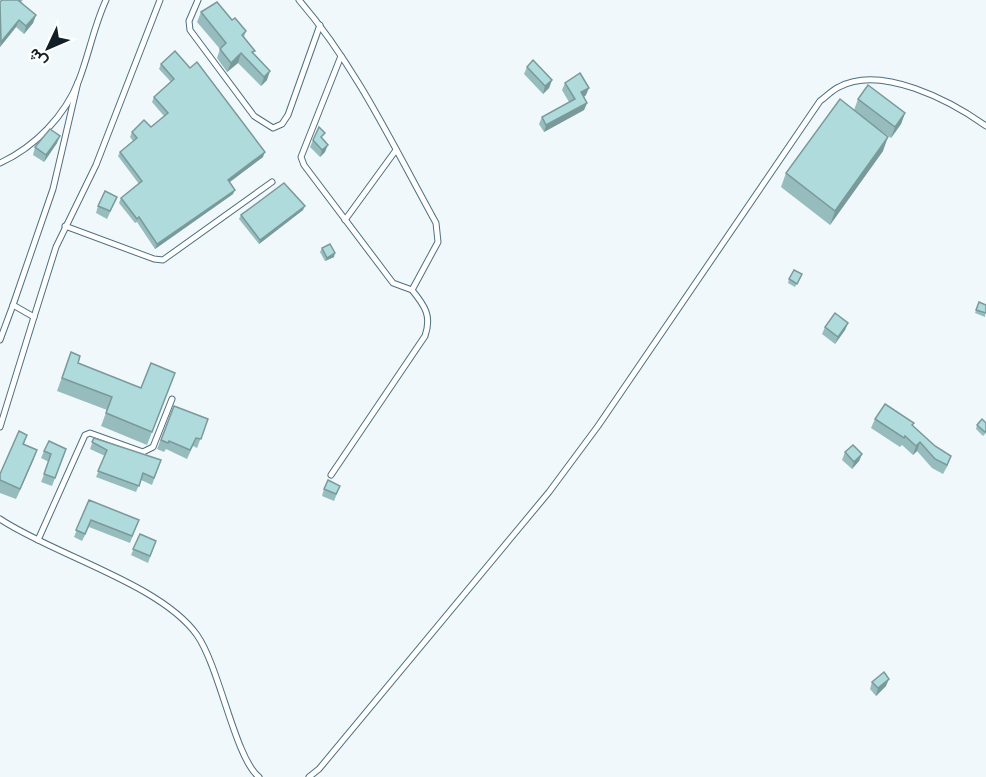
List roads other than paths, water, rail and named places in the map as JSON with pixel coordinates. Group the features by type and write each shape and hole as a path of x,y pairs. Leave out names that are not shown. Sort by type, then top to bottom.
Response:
{"lane":[{"path":"0,340 53,189 78,82 106,0"},
{"path":"0,427 34,317 66,226 114,124 160,0"},
{"path":"198,0 189,21 190,30 254,116 273,128 282,124 288,116 320,25"},
{"path":"299,0 320,25 341,56 436,223 439,233 438,242 412,290"},
{"path":"331,475 425,336 429,320 426,307 412,290 393,283 304,165 301,157 341,56"},
{"path":"309,777 319,769 549,492 598,426 820,101 840,86 868,80 900,83 936,98 986,126"},
{"path":"0,163 20,154 58,118 78,82"},
{"path":"345,220 396,150"},
{"path":"66,226 154,259 163,260 272,182"},
{"path":"13,305 34,317"},
{"path":"38,540 85,435 90,433 143,452 149,451 153,447 172,399"},
{"path":"0,519 124,581 171,608 197,634 215,670 247,762 259,777"}]}
